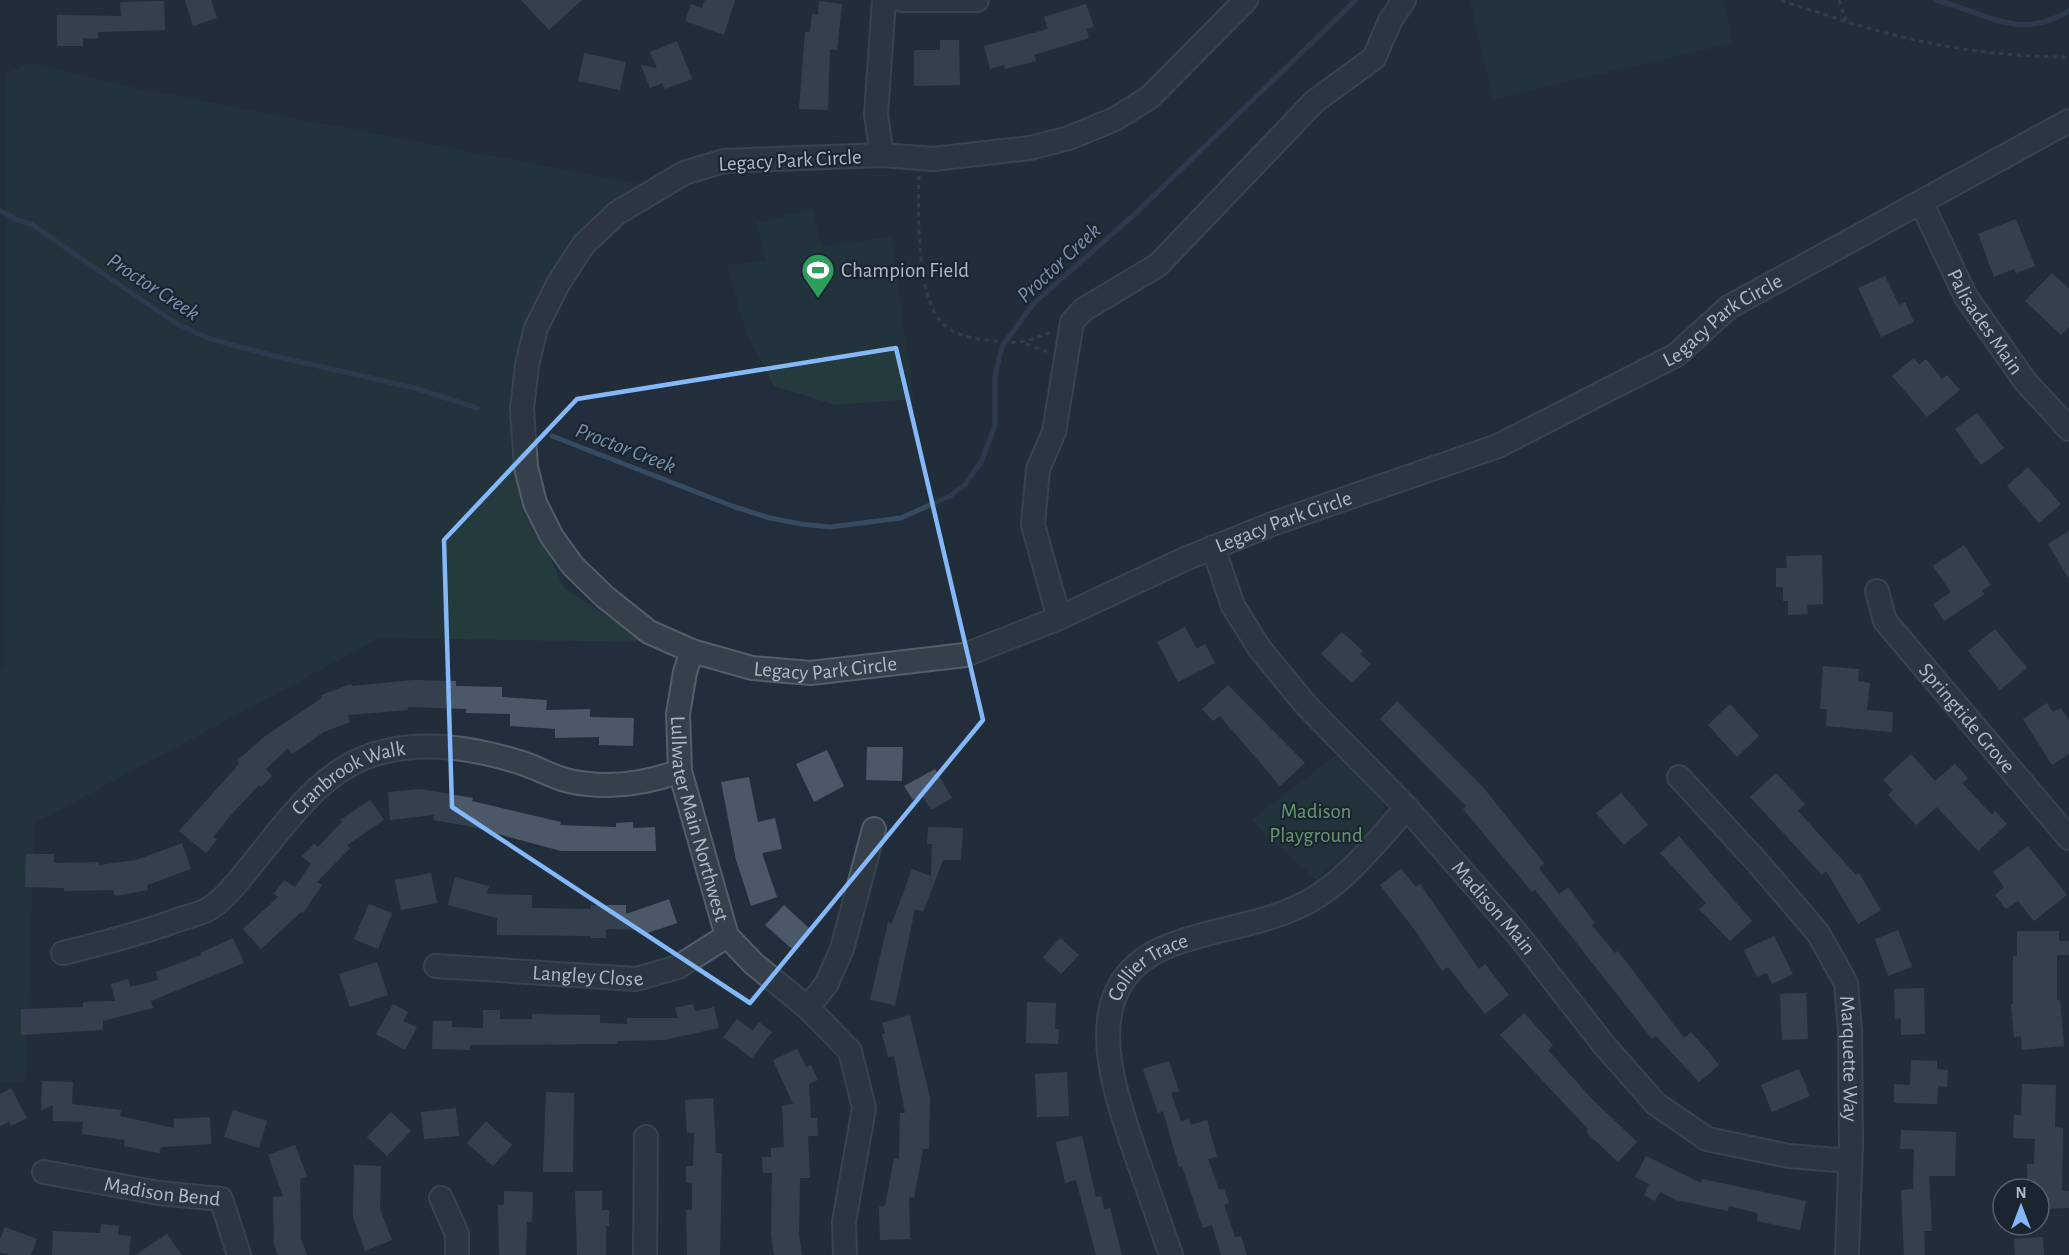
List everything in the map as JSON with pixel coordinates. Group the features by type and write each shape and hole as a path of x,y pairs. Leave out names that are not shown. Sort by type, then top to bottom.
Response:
{"street":[{"path":"882,155 876,115 884,0"},
{"path":"901,0 977,0"},
{"name":"Legacy Park Circle","path":"1246,0 1150,97 1115,119 1069,138 1030,148 933,159 882,155 724,160 684,173 617,213 584,243 558,284 536,328 527,365 522,409 526,467 535,503 552,537 573,566 605,597 649,632 692,651 752,668 811,673 965,655 1059,618 1213,547 1272,524 1498,446 1676,355 1729,307 2069,122"},
{"path":"1059,618 1033,525 1038,469 1054,432 1072,322 1083,310 1158,265 1315,101 1374,58 1390,21 1404,0"},
{"name":"Palisades Main","path":"1921,202 1966,297 2025,381 2069,429"},
{"name":"Madison Main","path":"1213,547 1233,606 1260,650 1306,705 1407,808 1519,936 1604,1045 1656,1104 1707,1139 1789,1156 1850,1161"},
{"name":"Springtide Grove","path":"1877,591 1885,621 2069,838"},
{"name":"Lullwater Main Northwest","path":"692,651 685,672 678,714 680,771 727,936 754,964 808,1008 850,1051 864,1108 844,1222 845,1255"},
{"name":"Cranbrook Walk","path":"63,953 129,937 207,910 233,887 318,788 348,766 372,755 399,748 449,747 523,763 552,777 587,784 613,785 650,781 680,771"},
{"name":"Marquette Way","path":"1679,777 1759,864 1818,933 1846,983 1850,1030 1847,1255"},
{"name":"Collier Trace","path":"1171,1255 1112,1079 1106,1045 1108,1026 1117,993 1139,963 1165,947 1214,932 1260,923 1312,900 1344,876 1407,808"},
{"path":"808,1008 827,983 842,949 874,829"},
{"name":"Langley Close","path":"436,966 636,979 678,967 727,936"},
{"path":"645,1255 646,1137"},
{"name":"Madison Bend","path":"45,1172 159,1193 221,1199 239,1255"},
{"path":"441,1198 457,1234 457,1255"}],"path":[{"path":"1781,0 1846,22 1940,47 2037,57 2069,57"},
{"path":"1839,0 1846,22"},
{"path":"919,174 921,251 930,305 942,324 956,333 992,341 1025,344 1065,357"},
{"path":"1025,344 1072,322"}],"highlighted area":[{"path":"896,348 983,720 750,1003 452,807 444,540 577,399"}],"green space":[{"path":"1470,0 1723,0 1733,43 1493,99"},
{"path":"30,63 140,89 661,188 588,230 518,385 519,488 564,588 647,642 380,638 35,823 25,1083 0,1083 0,671 4,670 6,74"},
{"name":"Champion Field","path":"812,209 822,247 891,236 914,399 835,405 774,386 746,333 727,265 766,261 756,223"},
{"name":"Madison Playground","path":"1339,753 1384,801 1383,817 1316,880 1251,820"}],"building":[{"path":"185,0 211,0 217,18 193,26"},
{"path":"521,0 582,0 549,30"},
{"path":"705,0 735,0 724,35 685,21 691,4 702,8"},
{"path":"164,1 165,30 98,32 98,39 83,38 83,46 57,46 57,15 121,16 120,2"},
{"path":"819,1 842,4 837,50 830,49 828,110 799,109 805,32 810,32 812,14 818,15"},
{"path":"1086,4 1094,27 1086,29 1089,38 1034,55 1036,61 1005,69 1004,65 990,69 984,46 1048,29 1044,17"},
{"path":"940,40 959,40 960,85 914,86 914,50 940,50"},
{"path":"677,41 692,79 665,89 662,83 650,88 641,65 657,68 650,52"},
{"path":"584,53 626,62 620,90 578,81"},
{"path":"2016,219 2035,266 2016,273 2014,269 1994,277 1978,234"},
{"path":"2052,273 2069,289 2069,327 2061,335 2025,301"},
{"path":"1885,276 1899,305 1905,302 1914,322 1881,337 1858,288"},
{"path":"1914,358 1919,365 1926,359 1942,379 1947,375 1960,390 1927,417 1892,376"},
{"path":"1977,413 2004,448 1981,465 1955,429"},
{"path":"2028,467 2061,504 2039,523 2007,486"},
{"path":"2069,531 2069,579 2048,544"},
{"path":"1964,545 1991,585 1982,591 1985,594 1944,621 1933,604 1951,592 1933,566"},
{"path":"1822,555 1823,604 1807,605 1808,614 1788,615 1788,601 1783,601 1783,587 1776,587 1776,568 1787,568 1786,556"},
{"path":"1185,627 1197,649 1205,644 1215,663 1178,682 1157,642"},
{"path":"1995,629 2027,668 2000,690 1968,651"},
{"path":"1342,632 1363,651 1360,654 1371,664 1352,683 1321,654"},
{"path":"1823,666 1859,669 1858,681 1870,683 1867,710 1893,712 1892,732 1826,726 1827,709 1820,709"},
{"path":"413,680 456,681 456,686 502,687 502,697 547,700 546,710 590,709 590,717 634,718 633,746 599,745 599,737 555,738 555,729 510,726 510,714 466,713 466,709 408,707 408,710 348,715 350,722 324,732 292,754 288,748 266,769 272,776 261,787 259,785 231,815 213,837 217,839 206,853 179,831 239,764 237,761 264,737 322,698 321,695 351,684 352,686"},
{"path":"1228,685 1305,763 1280,786 1220,716 1213,721 1202,709"},
{"path":"1397,701 1482,786 1544,863 1539,868 1559,894 1568,887 1595,923 1592,925 1615,953 1618,951 1684,1038 1691,1032 1708,1051 1719,1065 1699,1082 1656,1036 1652,1039 1535,890 1532,892 1463,809 1466,806 1380,719"},
{"path":"2047,703 2053,712 2061,708 2069,721 2069,754 2052,765 2023,719"},
{"path":"1730,704 1759,736 1737,757 1708,725"},
{"path":"867,747 903,747 902,781 866,780"},
{"path":"827,750 844,786 814,802 796,764"},
{"path":"1911,754 1935,781 1955,764 1968,778 1962,783 1992,815 1995,811 2007,824 1978,851 1937,807 1916,825 1888,795 1893,790 1883,780"},
{"path":"935,769 952,798 931,810 922,795 913,800 904,786"},
{"path":"1776,773 1805,804 1798,811 1856,875 1859,873 1881,910 1858,924 1826,871 1822,875 1750,797"},
{"path":"749,777 758,822 775,818 782,849 762,853 777,897 751,906 736,860 721,782"},
{"path":"420,789 473,798 472,801 561,822 560,825 616,827 616,823 633,822 633,828 655,827 656,851 561,851 468,826 433,820 434,815 390,820 388,792"},
{"path":"1621,793 1648,825 1624,845 1596,813"},
{"path":"370,800 384,820 347,845 350,848 317,882 322,885 303,913 301,912 261,949 243,929 278,897 274,894 284,880 295,887 311,864 302,856 314,844 318,847 342,822 340,820"},
{"path":"928,827 963,828 961,860 943,860 923,912 915,909 895,1005 870,1000 888,922 892,923 912,869 931,876 932,844 927,844"},
{"path":"1679,836 1752,921 1730,941 1699,909 1706,903 1660,853"},
{"path":"182,843 191,869 147,885 148,890 115,896 113,890 64,891 64,888 25,887 26,854 54,854 54,863 99,862 99,865 136,860"},
{"path":"2028,846 2067,895 2034,921 2018,901 2006,909 1995,895 2004,887 1993,872"},
{"path":"1401,869 1416,887 1420,884 1479,969 1485,964 1509,995 1485,1014 1448,967 1442,971 1417,933 1380,885"},
{"path":"431,873 437,903 401,910 395,880"},
{"path":"455,877 489,886 487,894 532,895 532,908 591,909 591,905 626,905 626,914 669,899 677,923 642,935 640,930 606,929 606,938 497,935 497,918 448,905"},
{"path":"369,904 392,913 378,949 354,939"},
{"path":"784,905 810,929 792,949 765,925"},
{"path":"1898,930 1912,967 1888,976 1875,939"},
{"path":"2017,931 2059,931 2059,941 2069,941 2069,955 2057,955 2057,1000 2060,1000 2064,1046 2022,1050 2021,1036 2014,1037 2011,1004 2013,1004 2013,956 2017,956"},
{"path":"1774,936 1793,974 1772,984 1767,973 1757,977 1744,950"},
{"path":"233,938 244,963 151,1001 153,1008 103,1021 103,1030 21,1035 21,1009 83,1007 83,1002 115,1001 111,984 128,979 130,987 158,980 156,972 201,955 200,953"},
{"path":"1060,938 1079,955 1061,974 1043,957"},
{"path":"377,962 388,995 350,1007 339,974"},
{"path":"1924,988 1925,1034 1901,1035 1901,1018 1895,1019 1894,989"},
{"path":"1806,993 1808,1039 1782,1040 1780,994"},
{"path":"1027,1002 1056,1003 1055,1029 1059,1029 1058,1044 1026,1043"},
{"path":"393,1004 408,1012 403,1021 417,1027 405,1050 376,1034"},
{"path":"693,1004 695,1011 714,1007 719,1028 664,1040 618,1041 617,1044 470,1045 470,1050 432,1049 433,1021 452,1021 452,1027 483,1028 483,1010 500,1010 500,1019 532,1019 532,1014 600,1015 600,1023 627,1024 627,1018 678,1018 675,1008"},
{"path":"1524,1013 1553,1045 1548,1050 1591,1098 1637,1142 1618,1162 1586,1132 1588,1129 1500,1035"},
{"path":"910,1015 930,1098 929,1149 923,1149 914,1198 909,1197 910,1239 880,1240 879,1207 885,1206 894,1158 899,1159 900,1113 905,1113 894,1056 888,1057 882,1034 885,1033 882,1023"},
{"path":"737,1019 753,1031 759,1022 772,1032 752,1058 723,1037"},
{"path":"797,1049 806,1067 811,1065 818,1080 809,1084 811,1118 817,1118 818,1136 808,1136 810,1178 800,1178 799,1235 802,1255 774,1255 771,1235 772,1173 763,1173 762,1157 771,1157 771,1148 784,1147 782,1105 793,1104 773,1060"},
{"path":"1911,1060 1937,1061 1937,1069 1948,1070 1947,1087 1938,1086 1937,1104 1894,1103 1894,1084 1910,1085"},
{"path":"1169,1061 1179,1091 1171,1093 1181,1121 1189,1119 1191,1125 1207,1120 1217,1157 1208,1159 1219,1190 1224,1189 1229,1203 1224,1205 1235,1237 1241,1236 1247,1255 1221,1255 1212,1225 1203,1228 1182,1166 1179,1167 1163,1111 1158,1113 1143,1069"},
{"path":"1799,1069 1810,1096 1772,1112 1761,1085"},
{"path":"1067,1072 1069,1116 1037,1117 1035,1074"},
{"path":"42,1081 73,1082 72,1104 121,1110 120,1116 174,1128 174,1119 210,1117 211,1144 161,1147 159,1153 124,1146 125,1140 82,1134 83,1122 53,1121 53,1105 41,1111"},
{"path":"2022,1084 2056,1085 2055,1127 2063,1128 2062,1191 2069,1191 2069,1208 2051,1209 2051,1177 2027,1177 2027,1164 2034,1164 2035,1139 2013,1138 2014,1115 2021,1115"},
{"path":"11,1088 27,1118 11,1126 9,1122 0,1126 0,1094"},
{"path":"546,1092 574,1093 573,1172 543,1172"},
{"path":"713,1098 716,1153 722,1153 720,1255 687,1255 686,1210 692,1210 692,1183 686,1182 686,1166 693,1166 694,1133 687,1133 685,1100"},
{"path":"456,1108 459,1136 424,1139 421,1112"},
{"path":"233,1110 267,1121 259,1148 224,1137"},
{"path":"391,1112 411,1131 387,1156 367,1137"},
{"path":"486,1121 512,1145 493,1166 467,1143"},
{"path":"1901,1130 1956,1132 1955,1176 1929,1176 1932,1231 1924,1231 1925,1255 1904,1255 1901,1190 1913,1189 1914,1149 1900,1149"},
{"path":"1082,1136 1096,1197 1101,1196 1104,1210 1110,1208 1122,1255 1096,1255 1076,1180 1065,1183 1056,1142"},
{"path":"295,1145 307,1176 300,1179 301,1239 307,1255 278,1255 274,1245 273,1197 283,1196 268,1155"},
{"path":"1646,1156 1701,1183 1702,1179 1806,1201 1800,1230 1757,1221 1758,1213 1729,1206 1728,1211 1676,1200 1660,1192 1655,1201 1644,1195 1649,1184 1635,1177"},
{"path":"354,1165 381,1166 380,1209 392,1240 365,1251 353,1217"},
{"path":"504,1191 533,1192 532,1222 527,1222 526,1255 499,1255 498,1205 504,1205"},
{"path":"575,1191 602,1191 602,1210 609,1210 609,1226 606,1226 606,1255 577,1255"},
{"path":"101,1224 119,1226 118,1235 131,1236 129,1255 52,1255 53,1231 100,1233"},
{"path":"5,1227 37,1239 31,1255 9,1255 0,1252 0,1239"},
{"path":"167,1234 182,1255 135,1255"},
{"path":"2043,1237 2044,1255 2015,1255 2014,1239"}],"waterway":[{"name":"Proctor Creek","path":"552,436 735,507 770,518 801,524 830,527 901,518 950,496 965,485 982,460 995,425 995,376 1002,346 1034,303 1136,213 1356,0"},
{"name":"Proctor Creek","path":"1935,0 2002,22 2017,24 2033,24 2050,20 2069,11"},
{"name":"Proctor Creek","path":"0,210 15,219 31,224 174,322 207,338 274,356 415,388 477,408"}],"place":[{"name":"Champion Field","path":"818,299"}]}
